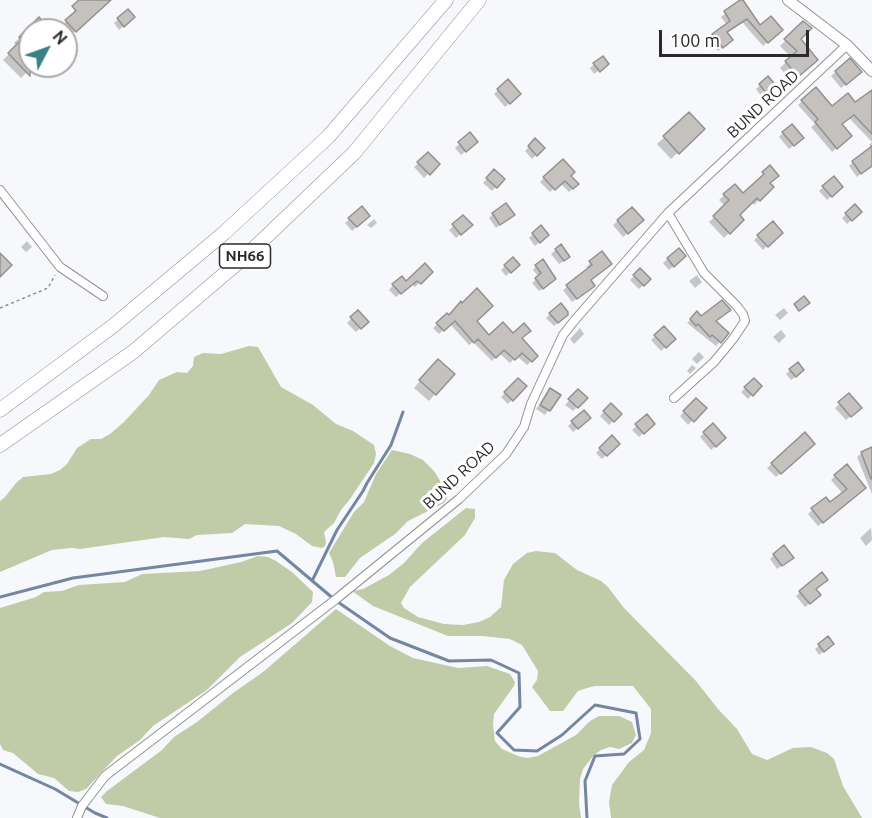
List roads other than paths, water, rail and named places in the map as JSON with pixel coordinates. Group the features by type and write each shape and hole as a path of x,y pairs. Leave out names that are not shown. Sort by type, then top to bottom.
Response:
{"highway":[{"name":"NH66","path":"0,410 113,326 224,233 328,137 446,0"},
{"name":"NH66","path":"0,445 133,352 248,254 354,153 479,0"}],"main road":[{"path":"788,0 847,45 872,71"}],"street":[{"name":"BUND ROAD","path":"77,818 82,806 105,776 335,600 459,499 506,454 524,428 531,404 563,335 668,213 847,45"},
{"path":"0,189 60,267 103,296"},
{"path":"668,213 704,273 736,305 745,321 714,362 674,398"}],"waterway":[{"path":"312,581 337,530 391,445 403,412"},
{"path":"0,597 73,578 277,551 335,600 390,638 449,661 491,660 519,673 520,707 497,733 514,750 537,751 562,735 595,705 636,713 640,739 624,754 595,756 585,781 587,818"},
{"path":"0,764 55,789 107,818"}]}
